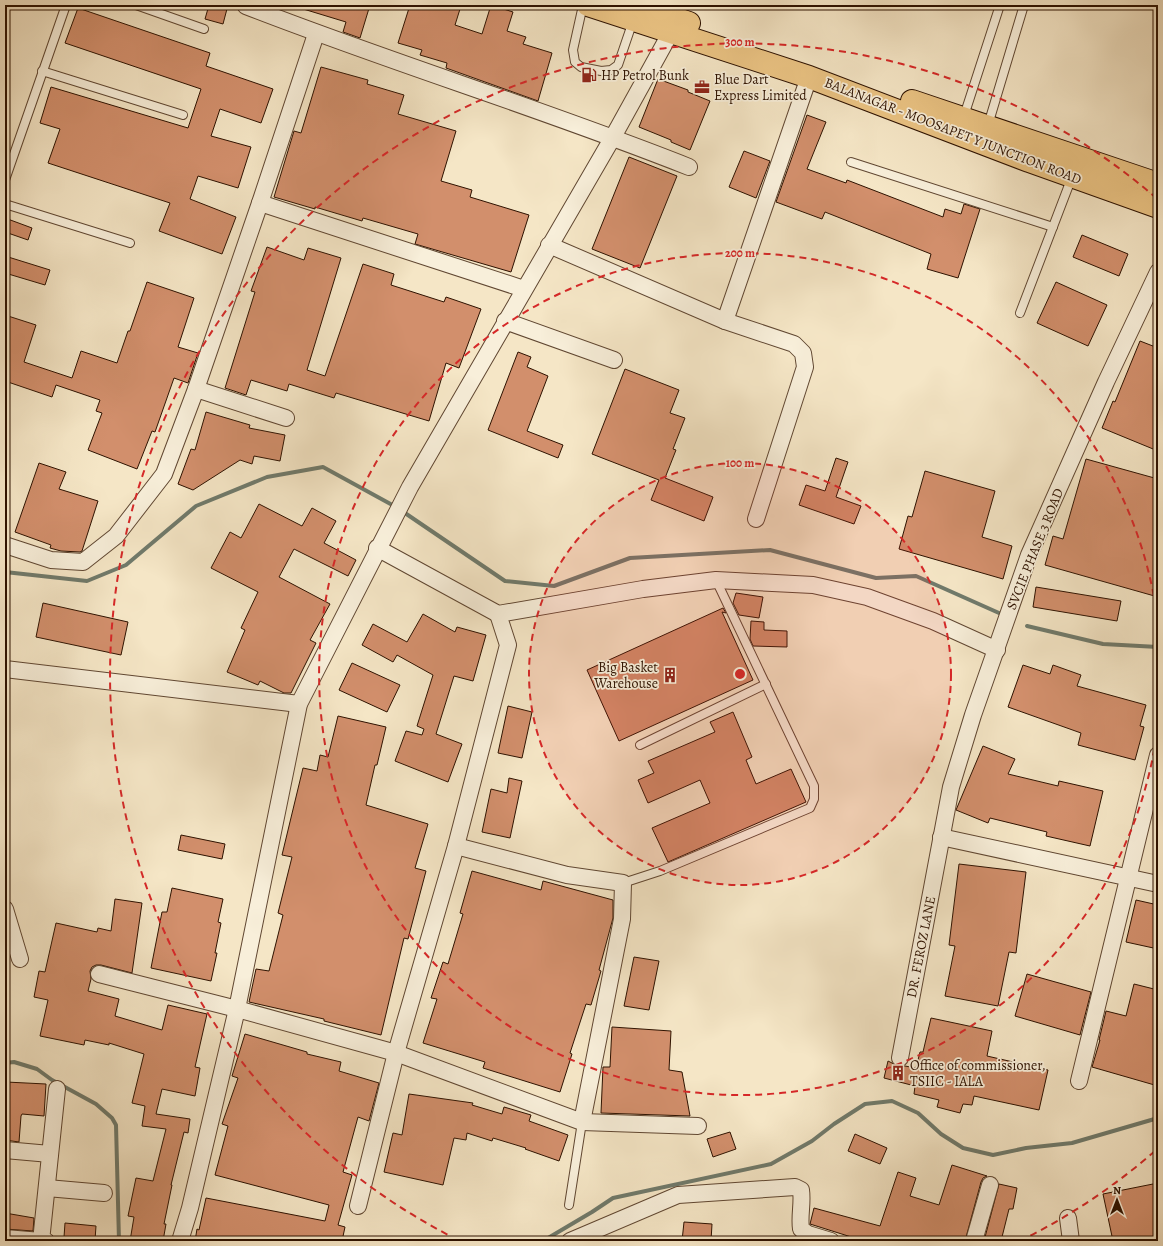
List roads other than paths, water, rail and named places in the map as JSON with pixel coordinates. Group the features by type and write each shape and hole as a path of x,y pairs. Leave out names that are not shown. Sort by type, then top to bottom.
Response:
{"main road":[{"name":"BALANAGAR - MOOSAPET Y JUNCTION ROAD","path":"588,5 635,13 671,32 809,77 1158,207"},
{"path":"635,13 1158,184"}],"street":[{"path":"246,5 316,34 613,137 689,167"},
{"path":"180,1241 190,1208 237,1009 299,704 377,548 410,486 613,137 671,32"},
{"path":"5,545 51,560 83,562 116,536 164,474 196,389 316,34"},
{"path":"725,320 809,77"},
{"path":"260,203 524,289"},
{"path":"549,245 725,320 794,344 804,353 806,367 756,519"},
{"name":"SVCIE PHASE 3 ROAD","path":"941,837 951,787 973,716 1030,555 1103,390 1158,272"},
{"path":"505,321 614,360"},
{"path":"196,389 286,418"},
{"path":"377,548 498,614 643,589 716,580 813,585 867,597 933,621 997,650"},
{"path":"358,1206 396,1053 456,846 508,645 498,614"},
{"path":"5,670 299,704"},
{"path":"1079,1081 1158,755"},
{"path":"941,837 1158,884"},
{"name":"DR. FEROZ LANE","path":"900,1058 941,837"},
{"path":"456,846 566,875 623,883 622,919 582,1122"},
{"path":"5,909 20,959"},
{"path":"99,974 237,1009 396,1053 582,1122 698,1126"},
{"path":"41,1240 57,1089"},
{"path":"5,1150 50,1154"},
{"path":"974,1241 990,1185"},
{"path":"570,1241 678,1195 795,1187 801,1190 802,1198 800,1221 802,1229 808,1234 831,1241"},
{"path":"47,1188 104,1193"},
{"path":"1068,1218 1071,1241"},
{"path":"5,1238 46,1241"}],"lane":[{"path":"5,180 66,5"},
{"path":"136,5 204,29"},
{"path":"583,5 573,50 575,62 581,67 601,71 611,70 618,64 635,13"},
{"path":"963,119 1000,5"},
{"path":"987,127 1024,5"},
{"path":"42,71 182,115"},
{"path":"851,162 1053,227"},
{"path":"1020,313 1072,176"},
{"path":"5,204 130,243"},
{"path":"623,883 660,871 810,808 814,799 814,786 716,580"},
{"path":"640,745 766,684"},
{"path":"569,1205 582,1122"}],"waterway":[{"path":"5,572 87,581 126,565 196,506 267,477 323,467 396,507"},
{"path":"402,511 505,581 554,586 630,558 770,550 876,578 916,576 999,613"},
{"path":"1027,626 1103,644 1158,647"},
{"path":"5,1063 14,1062 37,1069 52,1080 96,1104 112,1118 116,1125 119,1241"},
{"path":"543,1241 613,1198 771,1164 812,1141 834,1124 865,1104 892,1101 918,1113 941,1134 963,1148 993,1155 1026,1148 1072,1143 1158,1118"}],"place":[{"name":"HP Petrol Bunk","path":"589,75"},
{"name":"Blue Dart Express Limited","path":"702,87"},
{"name":"Big Basket Warehouse","path":"670,675"},
{"name":"Office of commissioner, TSIIC - IALA","path":"898,1073"}]}
